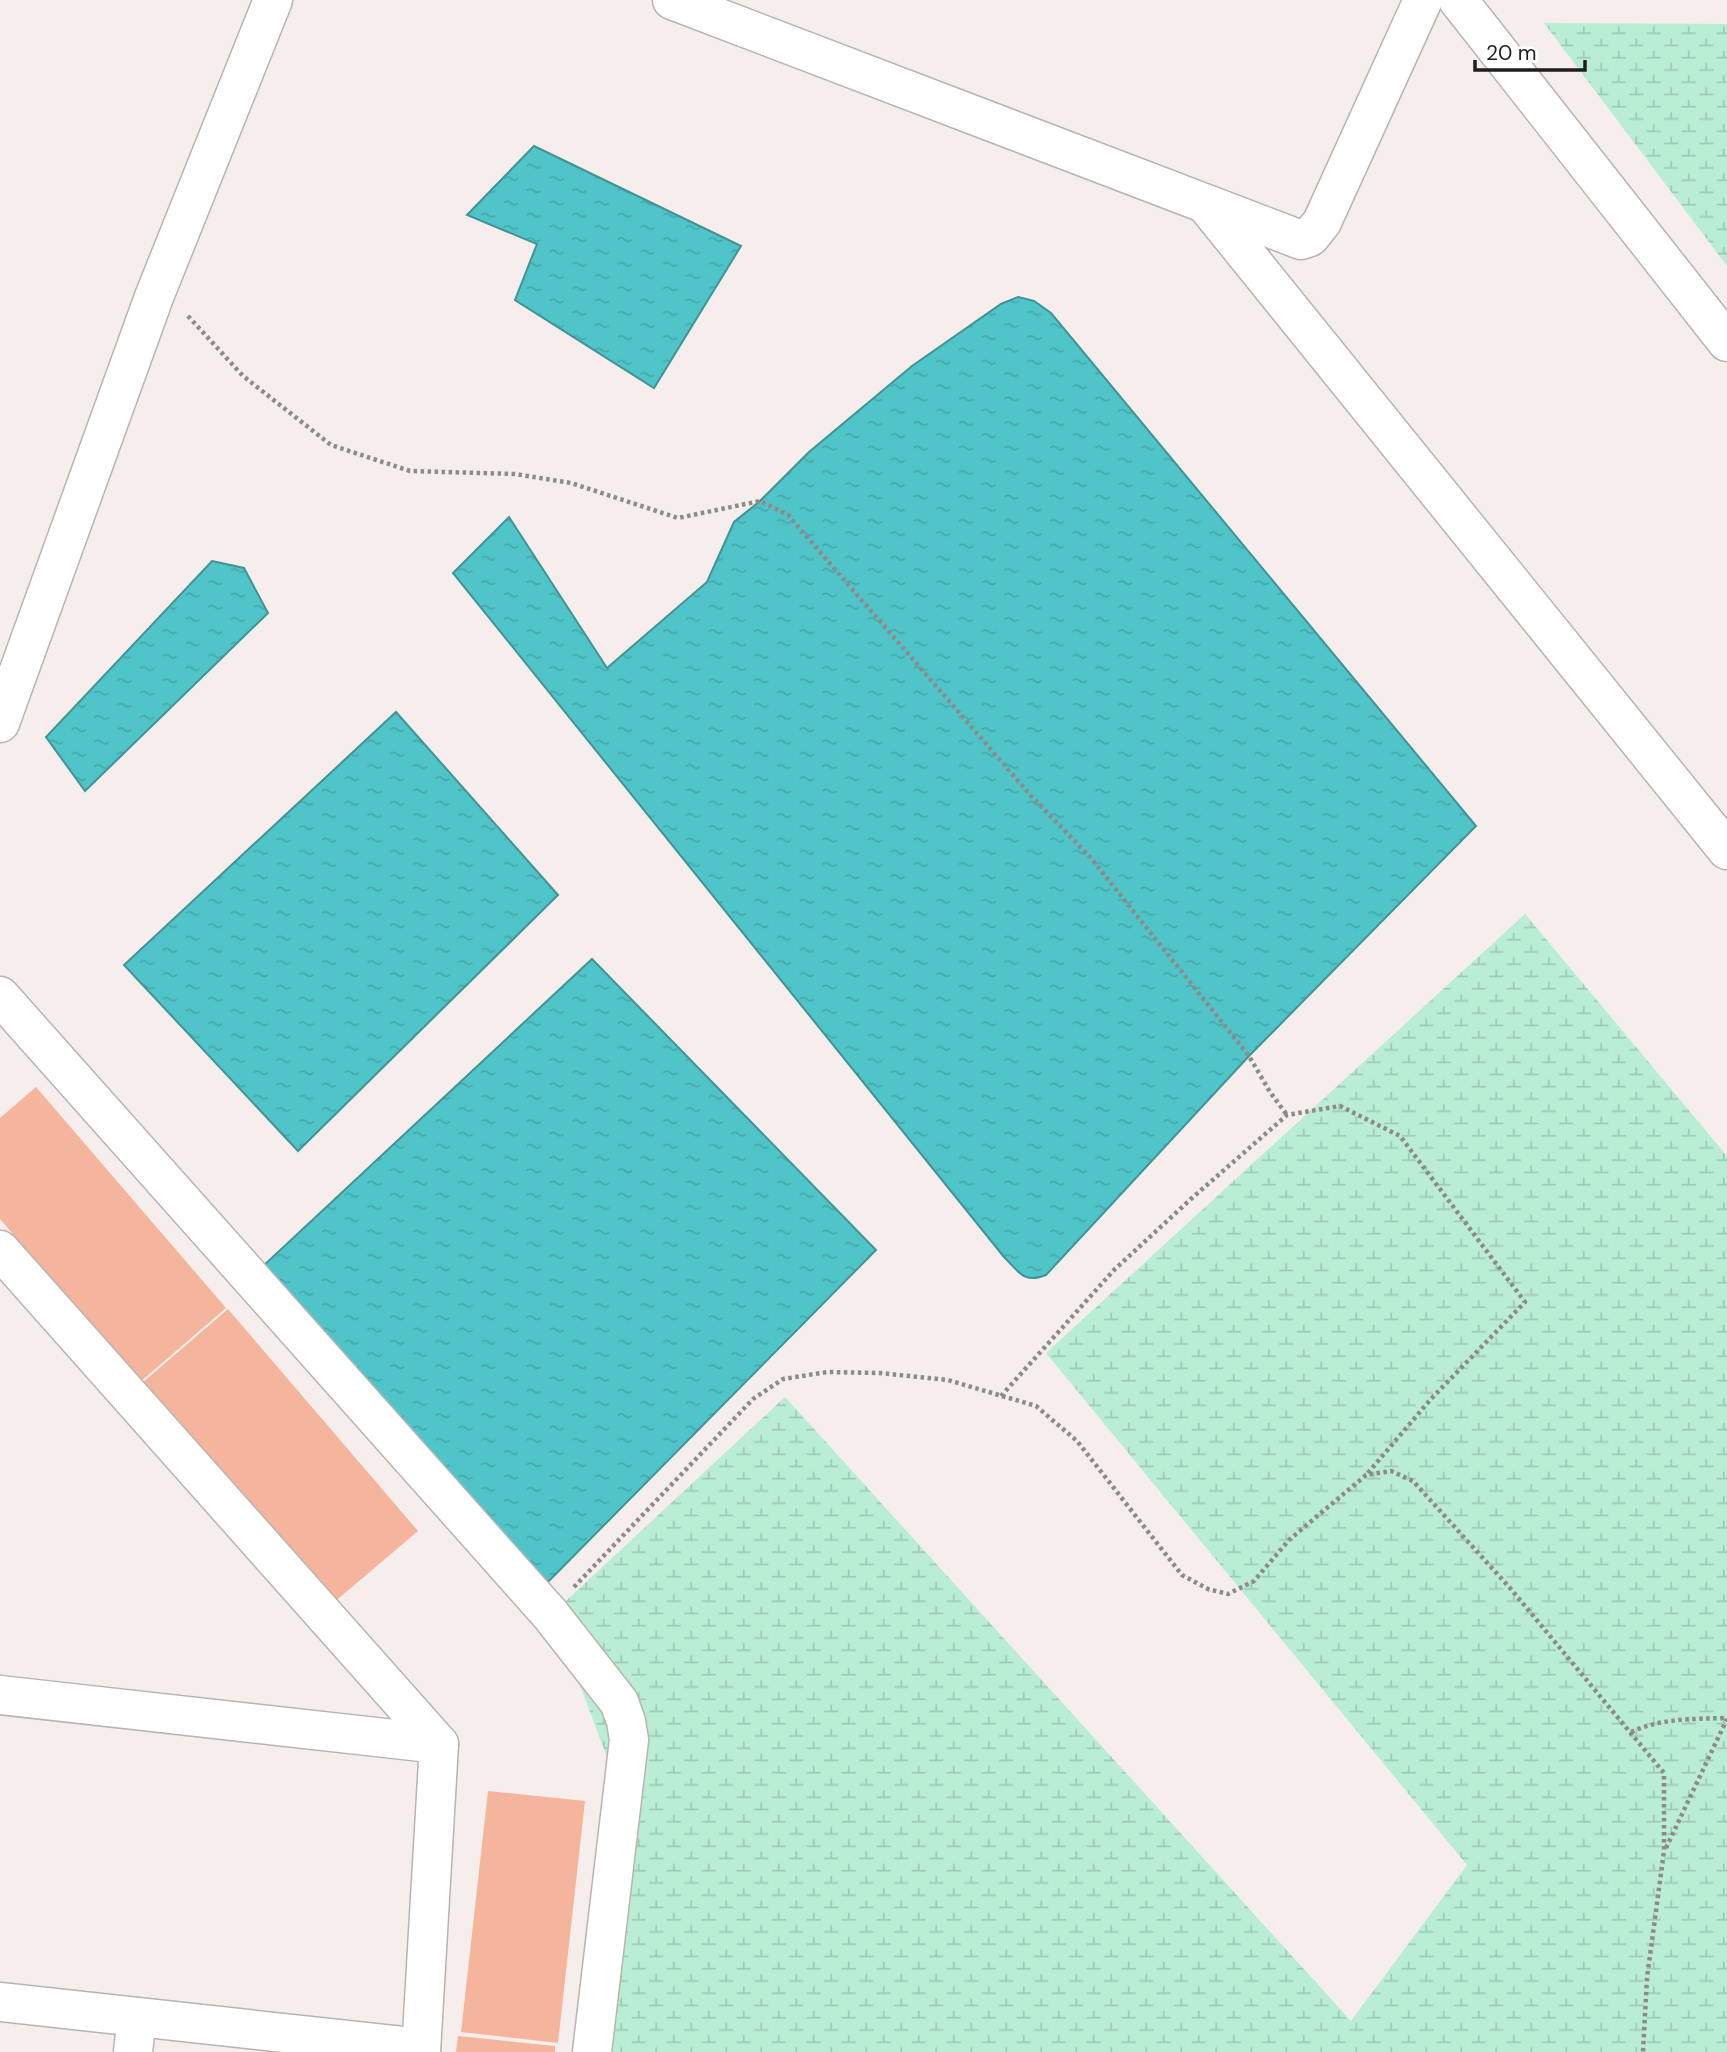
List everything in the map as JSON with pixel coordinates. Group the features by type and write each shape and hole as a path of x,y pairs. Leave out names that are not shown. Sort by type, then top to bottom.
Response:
{"street":[{"path":"0,723 153,297 274,0"},
{"path":"672,0 1301,240 1310,237 1322,222 1423,0"},
{"path":"1458,0 1727,342"},
{"path":"1206,205 1727,850"},
{"path":"0,996 550,1614 619,1702 629,1740 592,2052"},
{"path":"0,1250 439,1744 421,2050 135,2034 0,2002"},
{"path":"0,1695 439,1744"}],"path":[{"path":"153,297 189,316 243,376 331,445 410,471 515,474 570,483 678,517 760,501 788,515 1032,797 1090,857 1250,1056 1270,1092 1287,1115"},
{"path":"550,1614 753,1399 783,1379 827,1373 880,1373 947,1380 1001,1396 1036,1406 1077,1441 1182,1575 1208,1589 1228,1594 1254,1581 1289,1540 1366,1475 1431,1399 1525,1302 1400,1136 1340,1106 1287,1115 1114,1270 1001,1396"},
{"path":"1366,1475 1391,1471 1413,1480 1510,1588 1664,1773 1664,1852 1647,1978 1643,2052"},
{"path":"1631,1732 1650,1724 1681,1719 1727,1719 1664,1852"}],"green space":[{"path":"1544,23 1727,24 1727,266"},
{"path":"1525,914 1727,1156 1727,2052 602,2052 629,1816 553,1613 785,1397 1351,2021 1467,1865 1046,1353"}],"water":[{"path":"534,146 741,246 654,388 515,300 537,244 467,215"},
{"path":"1018,297 1034,301 1051,313 1476,826 1249,1056 1046,1275 1032,1278 1018,1272 1004,1257 453,573 509,517 607,668 707,582 734,522 760,501 809,452 912,366 1001,304"},
{"path":"212,561 244,568 268,613 85,791 46,737"},
{"path":"396,712 558,895 298,1151 124,965"},
{"path":"592,959 876,1250 540,1590 262,1267"}],"building":[{"path":"36,1087 226,1308 140,1382 0,1219 0,1118"},
{"path":"228,1309 418,1531 332,1604 142,1383"},
{"path":"488,1791 585,1801 558,2043 461,2032"},
{"path":"458,2036 555,2046 555,2052 456,2052"}]}
